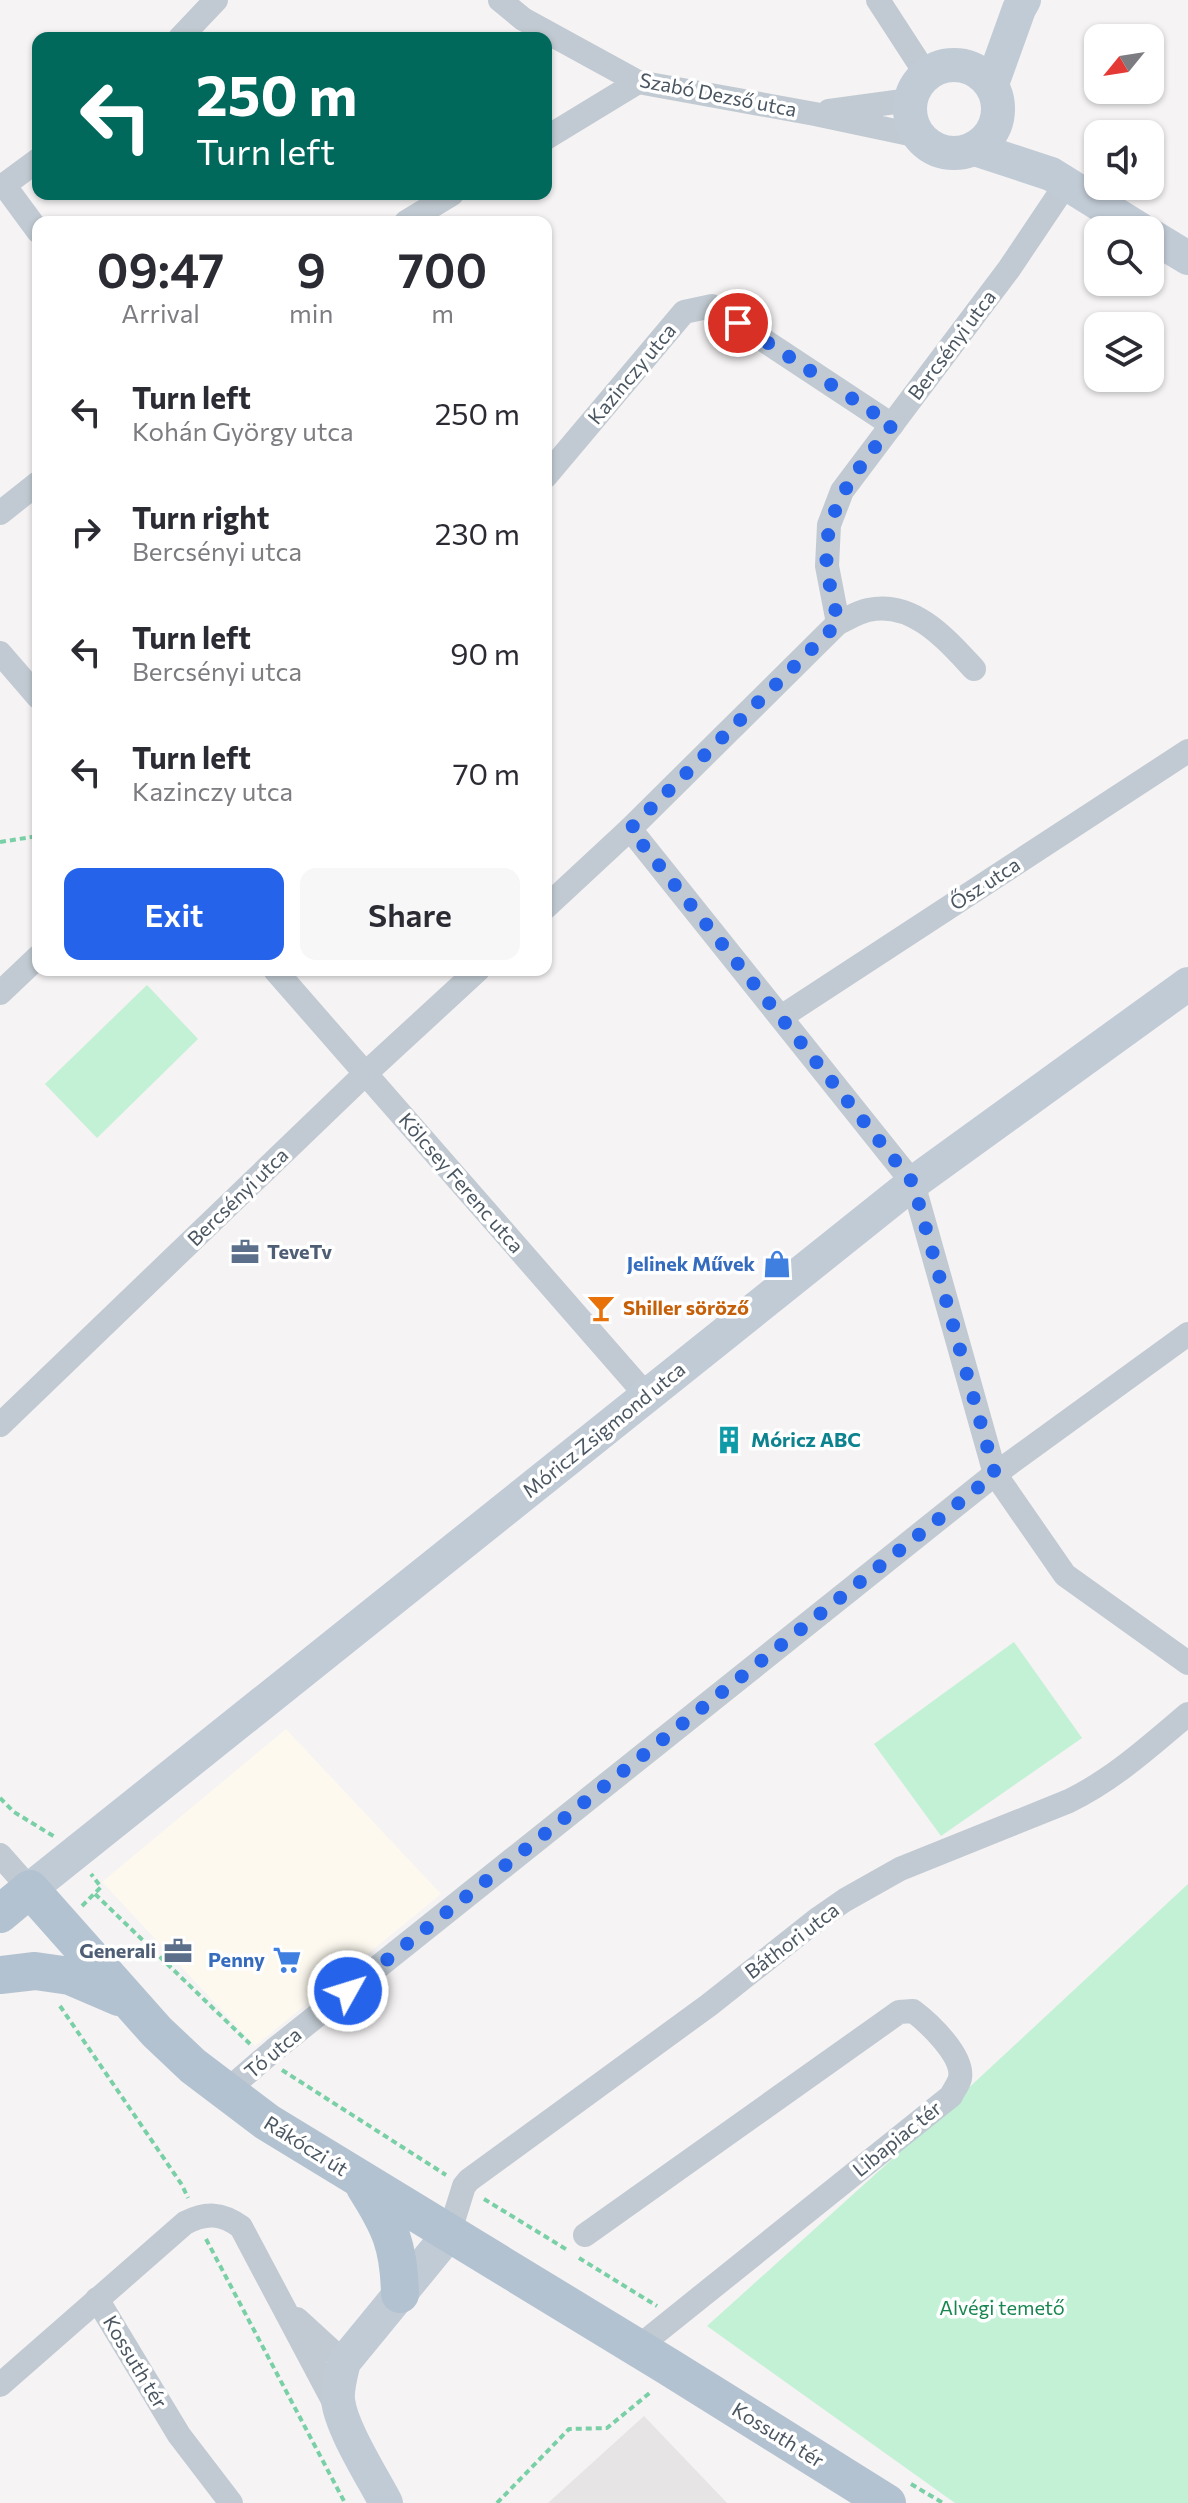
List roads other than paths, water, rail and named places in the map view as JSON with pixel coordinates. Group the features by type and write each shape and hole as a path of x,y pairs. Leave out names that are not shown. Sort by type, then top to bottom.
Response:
{"main road":[{"path":"1021,4 996,99 991,135 975,149 955,154 935,149 919,136 911,119 931,79 1021,4"},
{"path":"931,79 977,70 1058,179"},
{"path":"975,149 1058,179 1118,216"},
{"path":"1164,243 1188,258"},
{"name":"Móricz Zsigmond utca","path":"30,1889 913,1183 1188,984"},
{"path":"0,1919 30,1889"},
{"name":"Rákóczi út","path":"30,1889 129,2002 193,2066 225,2092 362,2181 669,2367"},
{"path":"0,1975 35,1971 70,1976 129,2002"},
{"path":"362,2181 388,2223 396,2249 400,2294"},
{"path":"386,2503 341,2416 338,2397 344,2362 449,2234"},
{"name":"Kossuth tér","path":"669,2367 896,2491"}],"street":[{"path":"186,32 216,0"},
{"name":"Szabó Dezső utca","path":"500,0 523,19 547,32"},
{"path":"878,0 931,79"},
{"name":"Szabó Dezső utca","path":"552,35 638,82 919,136"},
{"name":"Szabó Dezső utca","path":"815,114 931,79"},
{"path":"552,134 638,82"},
{"path":"32,164 2,186 32,224"},
{"name":"Bercsényi utca","path":"838,623 827,566 829,525 842,491 1009,269 1058,179"},
{"path":"416,216 442,200"},
{"name":"Kazinczy utca","path":"552,469 684,312 712,306 892,425"},
{"path":"0,513 32,488"},
{"path":"552,901 630,829 838,623 867,610 902,610 942,634 974,669"},
{"path":"0,653 32,690"},
{"name":"Ősz utca","path":"781,1017 1188,751"},
{"path":"630,829 913,1183 995,1474 1065,1575 1188,1663"},
{"path":"0,993 32,963"},
{"name":"Kölcsey Ferenc utca","path":"280,976 647,1396"},
{"name":"Bercsényi utca","path":"0,1425 365,1074 471,976"},
{"name":"Tó utca","path":"225,2092 995,1474 1188,1334"},
{"name":"Báthori utca","path":"449,2234 464,2186 469,2180 709,2005 819,1918 900,1869 1089,1791 1136,1758 1188,1714"},
{"name":"Rákóczi út","path":"0,1855 30,1889"},
{"name":"Libapiac tér","path":"585,2235 899,2012 913,2011 934,2027 957,2061 960,2077 951,2096 637,2348"},
{"path":"0,2385 185,2223 212,2215 226,2217 241,2227 341,2416"},
{"name":"Kossuth tér","path":"97,2299 179,2435 231,2503"},
{"path":"284,2306 344,2362"}],"place":[{"name":"TeveTv","path":"245,1252"},
{"name":"Jelinek Művek","path":"777,1264"},
{"name":"Shiller söröző","path":"601,1308"},
{"name":"Móricz ABC","path":"729,1440"},
{"name":"Generali","path":"178,1951"},
{"name":"Penny","path":"287,1960"}],"park label":[{"name":"Alvégi temető","path":"1002,2308"}]}
